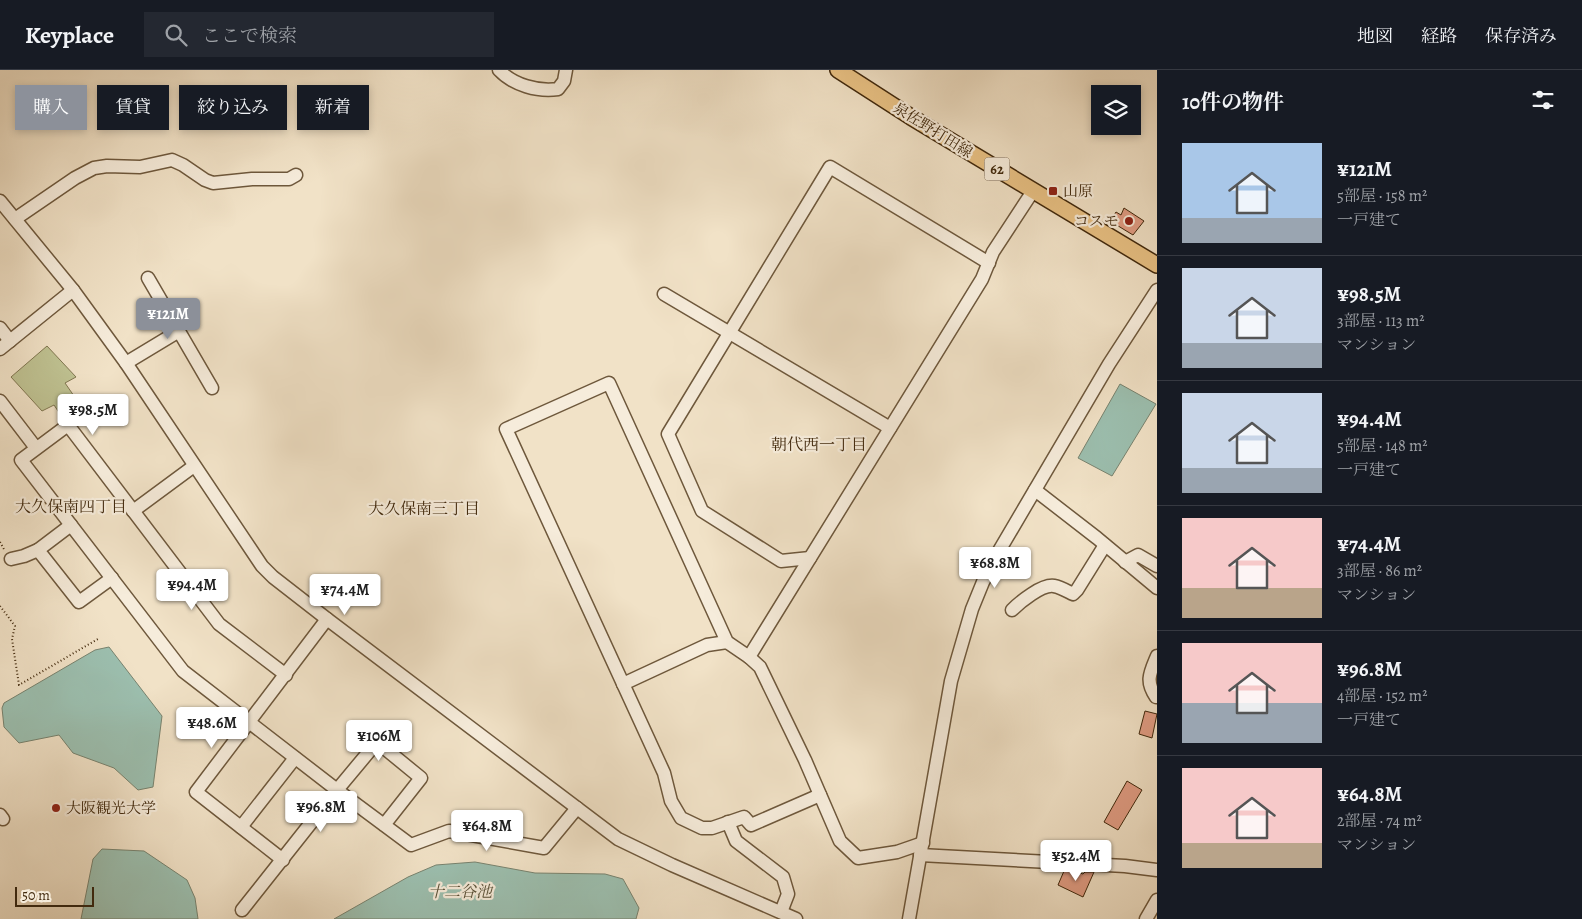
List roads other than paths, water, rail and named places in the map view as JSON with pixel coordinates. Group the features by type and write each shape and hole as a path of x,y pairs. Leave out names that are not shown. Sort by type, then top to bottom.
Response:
{"main road":[{"name":"泉佐野打田線","path":"838,70 911,117 1157,265"}],"street":[{"path":"499,70 522,85 546,91 558,89 564,80 566,70"},
{"path":"15,219 47,196 94,168 107,166 140,167 172,160 213,183 289,180 296,175"},
{"path":"810,558 781,561 702,511 668,434 729,332 830,167 989,263"},
{"path":"749,657 982,279 994,252 1033,191"},
{"path":"0,201 73,290 126,363 262,566 273,577 618,839 672,865 796,919"},
{"path":"148,278 212,388"},
{"path":"0,328 5,345 73,290"},
{"path":"909,919 951,681 983,582 1109,364 1157,290"},
{"path":"664,294 890,428"},
{"path":"126,363 178,331"},
{"path":"820,795 751,825 744,817 712,828 702,828 681,818 671,801 664,773 506,430 609,382 727,642 760,667 820,795 840,841 858,858 922,849 1157,870"},
{"path":"0,401 36,448"},
{"path":"286,675 219,624 68,425 21,460 184,671 295,758 411,845 449,831 544,848 577,808"},
{"path":"133,511 194,466"},
{"path":"1035,490 1157,588"},
{"path":"10,559 38,550 71,524"},
{"path":"1012,610 1018,603 1046,586 1055,586 1073,594 1078,590 1105,545"},
{"path":"38,550 79,602 112,578"},
{"path":"1125,562 1138,555 1157,566"},
{"path":"283,860 196,792 327,619"},
{"path":"623,684 707,646 727,642"},
{"path":"1156,697 1148,682 1157,656"},
{"path":"242,910 377,742 421,778 384,825"},
{"path":"241,827 295,758"},
{"path":"728,822 736,841 783,877 788,894 780,912"},
{"path":"1146,919 1157,900"}],"water":[{"path":"1120,384 1156,404 1112,476 1078,458"},
{"path":"109,647 162,716 153,787 138,790 114,768 73,753 59,735 19,743 4,727 2,708 4,703 95,650"},
{"path":"102,849 144,851 187,880 195,898 198,919 81,919 93,859"},
{"name":"十二谷池","path":"475,862 535,873 605,874 623,879 639,908 636,919 334,919 408,877 436,865"}],"place":[{"name":"山原","path":"1053,191"},
{"name":"コスモ","path":"1129,221"},
{"name":"大阪観光大学","path":"56,808"}],"district":[{"name":"朝代西一丁目","path":"819,444"},
{"name":"大久保南四丁目","path":"71,506"},
{"name":"大久保南三丁目","path":"424,508"}]}
